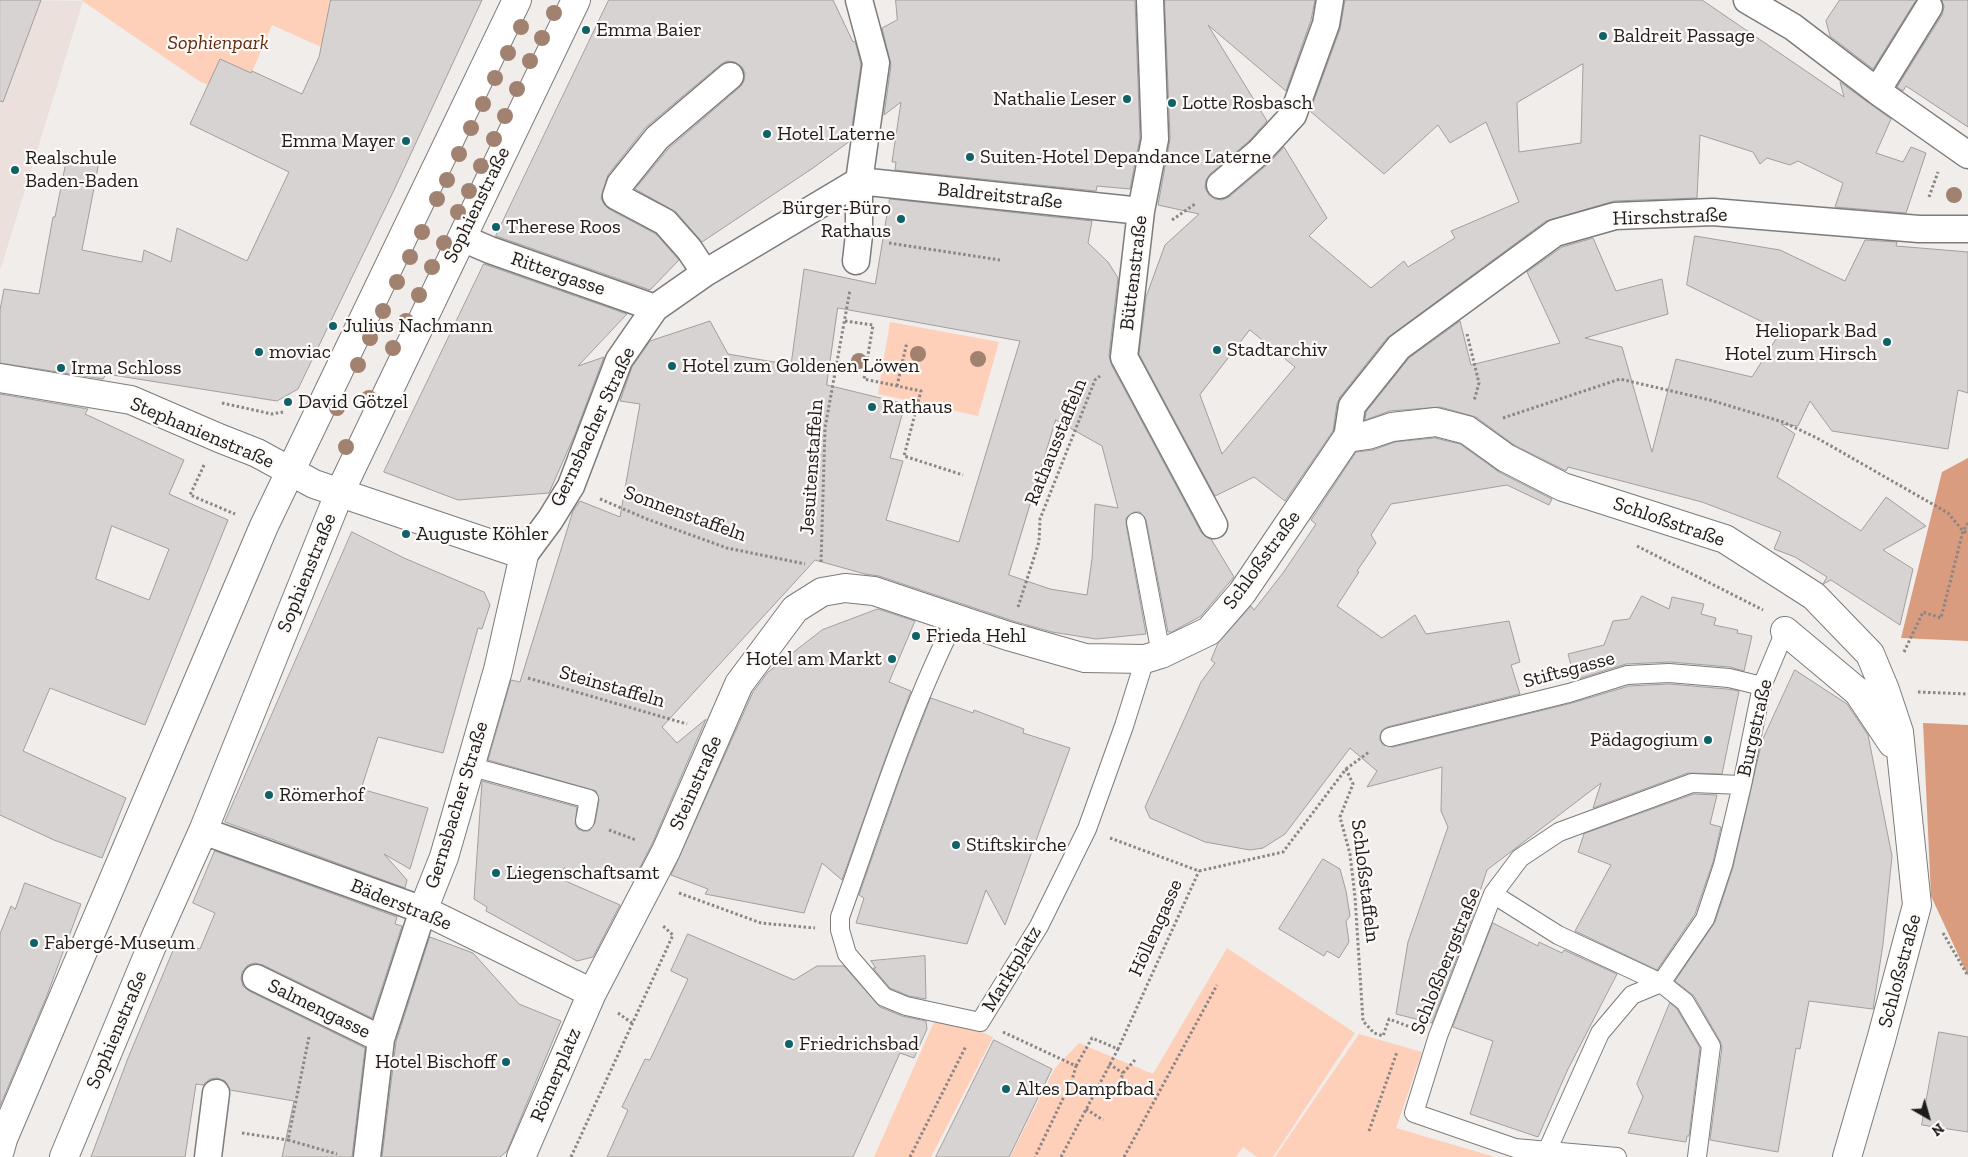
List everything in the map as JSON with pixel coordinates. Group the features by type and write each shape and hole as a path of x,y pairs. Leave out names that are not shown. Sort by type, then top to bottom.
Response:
{"street":[{"path":"1,1142 143,805 264,526 517,0"},
{"name":"Sophienstraße","path":"64,1157 156,936 203,831 339,494 576,0"},
{"path":"853,271 859,235 859,181 876,63 859,0"},
{"name":"Büttenstraße","path":"1150,0 1155,139 1141,211 1124,357 1214,525"},
{"path":"1220,185 1259,152 1292,115 1326,24 1330,0"},
{"path":"1747,0 1793,28 1877,91 1958,148"},
{"path":"1877,91 1930,6"},
{"path":"706,273 689,249 665,222 616,196 620,184 657,138 730,76"},
{"name":"Baldreitstraße","path":"859,181 1141,211"},
{"name":"Gernsbacher Straße","path":"367,1157 381,1039 423,910 444,857 498,670 524,556 550,520 571,486 619,360 655,308 706,273 859,181"},
{"name":"Hirschstraße","path":"1358,436 1352,406 1399,347 1555,233 1615,216 1714,212 1919,229 1968,229"},
{"name":"Rittergasse","path":"462,238 490,250 655,308"},
{"name":"Stephanienstraße","path":"0,378 131,400 257,453 290,472 339,494 524,556"},
{"name":"Schloßstraße","path":"1153,656 1209,631 1242,593 1358,436 1392,427 1436,422 1467,430 1506,458 1563,487 1725,539 1814,596 1870,654 1885,690 1898,732 1917,905 1847,1157"},
{"path":"821,579 845,588 874,591 1008,636 1085,658 1153,656"},
{"name":"Steinstraße","path":"592,993 666,851 739,684 821,579"},
{"path":"1785,631 1858,692 1901,757"},
{"name":"Bäderstraße","path":"203,831 423,910 592,993"},
{"name":"Salmengasse","path":"256,978 381,1039"},
{"name":"Römerplatz","path":"521,1157 592,993"},
{"path":"208,1157 216,1093"}],"lane":[{"path":"1136,522 1153,656"},
{"name":"Marktplatz","path":"956,618 921,694 840,917 840,930 847,954 884,998 906,1006 980,1022 1039,926 1087,829 1124,726 1153,656"},
{"name":"Burgstraße","path":"1661,983 1705,919 1723,865 1742,786 1762,686 1785,631"},
{"name":"Stiftsgasse","path":"1390,736 1478,716 1627,675 1669,673 1729,678 1762,686"},
{"path":"469,766 589,799 585,821"},
{"name":"Schloßbergstraße","path":"1548,1151 1515,1148 1414,1113 1438,1036 1493,894 1520,858 1559,832 1692,783 1742,786"},
{"path":"1493,894 1558,935 1661,983 1685,1002 1711,1046 1697,1157"},
{"path":"1617,1157 1548,1151 1600,1033 1632,995 1661,983"}],"path":[{"path":"1919,229 1958,148"},
{"path":"882,242 1000,260"},
{"name":"Jesuitenstaffeln","path":"821,579 825,428 853,271"},
{"path":"845,321 873,325 864,379 921,391 904,456 963,475"},
{"path":"1467,334 1479,383 1467,430"},
{"path":"897,386 907,342"},
{"name":"Rathausstaffeln","path":"1008,636 1039,542 1040,519 1095,380 1124,357"},
{"path":"1467,430 1620,378 1710,400 1783,422 1817,438 1948,513 1968,533"},
{"path":"214,401 272,414 285,412"},
{"path":"204,465 190,495 264,526"},
{"name":"Sonnenstaffeln","path":"571,486 647,519 727,548 811,565"},
{"path":"1968,523 1964,531 1941,618 1923,612 1885,690 1968,694"},
{"path":"1635,545 1760,607 1785,631"},
{"name":"Steinstaffeln","path":"498,670 718,733"},
{"name":"Schloßstaffeln","path":"1199,871 1283,852 1346,770 1353,784 1340,817 1350,854 1355,897 1363,1021 1374,1033 1384,1036 1389,1020 1416,1029"},
{"path":"585,821 666,851"},
{"name":"Höllengasse","path":"1061,1157 1118,1049 1199,871 1087,829"},
{"path":"644,893 761,923 840,930"},
{"path":"571,1157 673,935 644,893"},
{"path":"1917,905 1941,931 1968,976"},
{"path":"1124,1157 1217,984"},
{"path":"288,1140 315,1007"},
{"path":"910,1157 974,1029 980,1022 1076,1066"},
{"path":"1035,1157 1072,1080 1076,1066 1092,1038 1118,1049"},
{"path":"1369,1131 1397,1052"},
{"path":"1134,1060 1123,1073 1121,1079 1135,1089"},
{"path":"1109,1064 1123,1073"},
{"path":"1086,1109 1103,1120"},
{"path":"212,1129 288,1140 338,1155"}],"shaded area":[{"name":"Realschule Baden-Baden","path":"0,0 83,1 0,271"},
{"path":"1968,458 1968,641 1901,638 1942,472"},
{"path":"1923,723 1968,725 1968,976 1931,896"}],"green space":[{"name":"Sophienpark","path":"81,0 331,0 321,47 272,25 240,100 199,81"},
{"path":"890,322 999,342 978,416 878,394"},
{"path":"1227,948 1355,1033 1273,1157 1257,1157 1243,1147 1236,1157 1010,1157 1055,1068 1079,1043 1153,1074"},
{"path":"934,1022 974,1029 993,1037 931,1157 874,1157"},
{"path":"1359,1034 1422,1052 1396,1128 1495,1157 1275,1157"}],"building":[{"path":"0,0 41,0 3,102 0,101"},
{"path":"331,0 482,0 395,188 298,389 277,401 106,374 103,379 0,363 0,310 4,289 39,294 53,217 55,217 67,157 99,162 82,250 142,262 144,250 171,262 177,228 247,261 289,172 190,124 220,59 251,73 252,71 302,94 319,57"},
{"path":"609,0 833,0 853,42 855,41 861,64 850,141 702,242 676,212 635,189 668,149 740,87 744,81 745,73 742,67 735,62 727,61 720,65 645,128 608,175 601,198 609,209 656,234 679,260 650,290 496,236"},
{"path":"896,0 1135,0 1140,138 1130,189 1097,186 1096,191 895,170 896,162 892,162 901,102 884,115 891,65 882,28 897,20"},
{"path":"1165,0 1315,0 1311,20 1286,91 1208,25 1267,121 1249,141 1210,174 1206,180 1205,188 1209,195 1215,199 1222,200 1229,197 1269,163 1284,147 1327,218 1309,236 1371,288 1404,261 1408,267 1455,238 1451,231 1519,202 1486,122 1450,143 1438,125 1384,174 1310,111 1340,29 1345,0 1702,0 1844,97 1840,82 1891,119 1876,153 1903,162 1911,147 1926,153 1906,213 1835,207 1843,183 1798,161 1790,165 1767,158 1760,164 1753,152 1700,135 1697,198 1614,201 1546,221 1387,338 1340,397 1337,404 1333,431 1285,501 1254,477 1215,496 1139,354 1146,297 1165,245 1199,214 1158,205 1170,139","holes":["1583,64 1581,143 1519,152 1517,103","1250,330 1295,367 1222,454 1200,395"]},
{"path":"1840,0 1916,0 1873,69 1830,36 1826,21"},
{"path":"1942,0 1968,0 1968,127 1906,86 1903,91 1897,87 1942,15 1944,7"},
{"path":"890,199 1092,221 1088,243 1108,262 1118,278 1109,355 1111,364 1201,532 1211,539 1234,577 1201,616 1172,632 1168,632 1146,520 1140,512 1134,512 1126,518 1126,524 1146,634 1096,639 1052,632 1013,621 879,576 815,560 662,727 677,743 706,719 652,844 633,881 564,868 561,879 620,905 593,957 577,961 486,911 487,907 474,899 482,781 577,807 575,824 578,829 583,831 589,831 595,823 599,800 596,791 488,760 511,680 520,682 573,511 580,501 620,517 640,404 620,401 632,367 650,341 710,321 728,354 791,365 804,269 875,284","holes":["838,308 1020,341 959,542 886,520 903,461 890,458 905,404 827,385","1056,420 1102,446 1118,508 1095,504 1092,559 1087,595 1050,589 1009,575"]},
{"path":"1695,236 1780,250 1845,281 1865,240 1897,242 1896,246 1968,252 1968,393 1958,390 1948,449 1832,431 1810,401 1798,426 1781,424 1795,434 1777,477 1861,531 1886,497 1926,526 1883,550 1913,569 1900,625 1831,580 1823,584 1827,577 1795,557 1774,549 1781,532 1702,502 1568,467 1566,471 1514,445 1476,417 1440,407 1390,411 1365,420 1366,412 1409,358 1460,321 1471,365 1560,343 1527,272 1562,247 1593,238 1616,291 1662,279 1668,314 1585,338 1622,347 1652,452 1676,359 1752,377 1781,331 1687,285"},
{"path":"484,264 627,314 578,366 604,357 575,434 549,493 458,500 384,472"},
{"path":"0,394 88,409 85,414 184,460 169,494 228,520 145,725 50,688 23,751 126,798 102,858 54,840 0,815","holes":["112,526 169,549 149,600 96,579"]},
{"path":"1435,438 1460,444 1499,472 1552,499 1549,505 1507,485 1391,504 1371,535 1376,543 1337,606 1382,638 1415,615 1426,634 1509,621 1520,662 1511,665 1520,694 1387,727 1382,730 1380,735 1383,745 1393,747 1572,703 1629,686 1669,684 1739,691 1722,774 1688,773 1593,808 1601,783 1487,870 1474,913 1432,1023 1396,1014 1408,942 1448,827 1441,811 1442,767 1367,787 1377,771 1350,748 1285,834 1263,848 1250,850 1205,842 1150,818 1145,807 1201,682 1215,663 1211,660 1218,643 1251,606 1254,610 1283,573 1316,524 1311,520 1356,452 1373,450 1395,442"},
{"path":"352,532 404,558 484,592 490,605 482,629 478,628 443,753 378,737 361,789 428,808 410,869 384,854 407,880 405,888 225,822"},
{"path":"1642,596 1669,609 1672,597 1704,604 1701,614 1716,618 1714,625 1738,630 1737,633 1752,636 1744,671 1730,667 1670,662 1626,664 1575,680 1568,654 1604,645 1613,621 1629,619"},
{"path":"878,609 915,621 889,682 911,691 842,880 822,863 804,913 705,894 708,889 671,875 753,692 768,672 822,630"},
{"path":"1795,670 1847,704 1868,735 1892,856 1883,944 1873,1009 1809,1001 1800,1049 1796,1048 1778,1152 1710,1140 1722,1047 1694,996 1675,981 1715,922 1733,867 1762,741"},
{"name":"Stiftskirche","path":"931,698 973,713 974,710 1024,729 1023,733 1070,748 1005,925 986,890 967,944 856,923 864,898 859,895 903,769"},
{"path":"1694,794 1717,795 1710,824 1721,827 1713,862 1695,914 1657,970 1575,931 1611,865 1578,852 1584,834"},
{"path":"215,851 397,917 395,924 402,926 372,1018 263,965 255,963 248,965 242,972 243,986 249,991 365,1048 352,1157 282,1157 294,1101 230,1090 225,1081 217,1078 210,1079 203,1085 196,1084 185,1157 91,1157 128,1058 177,941 200,949 215,913 193,903"},
{"path":"1323,859 1340,869 1346,891 1350,916 1346,921 1349,942 1339,958 1327,951 1324,956 1279,929"},
{"name":"Fabergé-Museum","path":"25,883 81,904 46,998 0,1106 0,934 11,906 15,909"},
{"path":"1493,923 1538,946 1539,942 1562,953 1564,950 1617,974 1568,1069 1538,1137 1470,1114 1493,1041 1453,1027"},
{"name":"Friedrichsbad","path":"688,934 794,980 817,966 844,966 880,1007 902,1016 926,1021 927,1029 914,1058 900,1053 853,1157 607,1157 628,1110 622,1107 645,1059 650,1060 688,979 671,971"},
{"path":"430,937 473,953 519,1004 561,1021 507,1151 500,1157 382,1157 396,1042"},
{"path":"925,956 926,999 909,996 890,988 873,968 876,968 871,961"},
{"path":"1670,1003 1677,1009 1700,1048 1689,1136 1687,1136 1686,1142 1628,1133 1643,1097 1637,1084"},
{"path":"1939,1032 1968,1037 1968,1132 1922,1125"},
{"name":"Altes Dampfbad","path":"994,1040 1052,1069 1009,1157 936,1157"}],"place":[{"name":"Emma Baier","path":"586,30"},
{"name":"Baldreit Passage","path":"1603,36"},
{"name":"Nathalie Leser","path":"1127,99"},
{"name":"Lotte Rosbasch","path":"1172,103"},
{"name":"Hotel Laterne","path":"767,134"},
{"name":"Emma Mayer","path":"406,141"},
{"name":"Suiten-Hotel Depandance Laterne","path":"970,157"},
{"name":"Realschule Baden-Baden","path":"15,170"},
{"name":"Bürger-Büro Rathaus","path":"901,219"},
{"name":"Therese Roos","path":"496,227"},
{"name":"Julius Nachmann","path":"333,326"},
{"name":"Heliopark Bad Hotel zum Hirsch","path":"1887,342"},
{"name":"Stadtarchiv","path":"1217,350"},
{"name":"moviac","path":"259,352"},
{"name":"Hotel zum Goldenen Löwen","path":"672,366"},
{"name":"Irma Schloss","path":"61,368"},
{"name":"David Götzel","path":"288,402"},
{"name":"Rathaus","path":"872,407"},
{"name":"Auguste Köhler","path":"406,534"},
{"name":"Frieda Hehl","path":"916,636"},
{"name":"Hotel am Markt","path":"892,659"},
{"name":"Pädagogium","path":"1708,740"},
{"name":"Römerhof","path":"269,795"},
{"name":"Stiftskirche","path":"956,845"},
{"name":"Liegenschaftsamt","path":"496,873"},
{"name":"Fabergé-Museum","path":"34,943"},
{"name":"Friedrichsbad","path":"789,1044"},
{"name":"Hotel Bischoff","path":"506,1062"},
{"name":"Altes Dampfbad","path":"1006,1089"}]}
